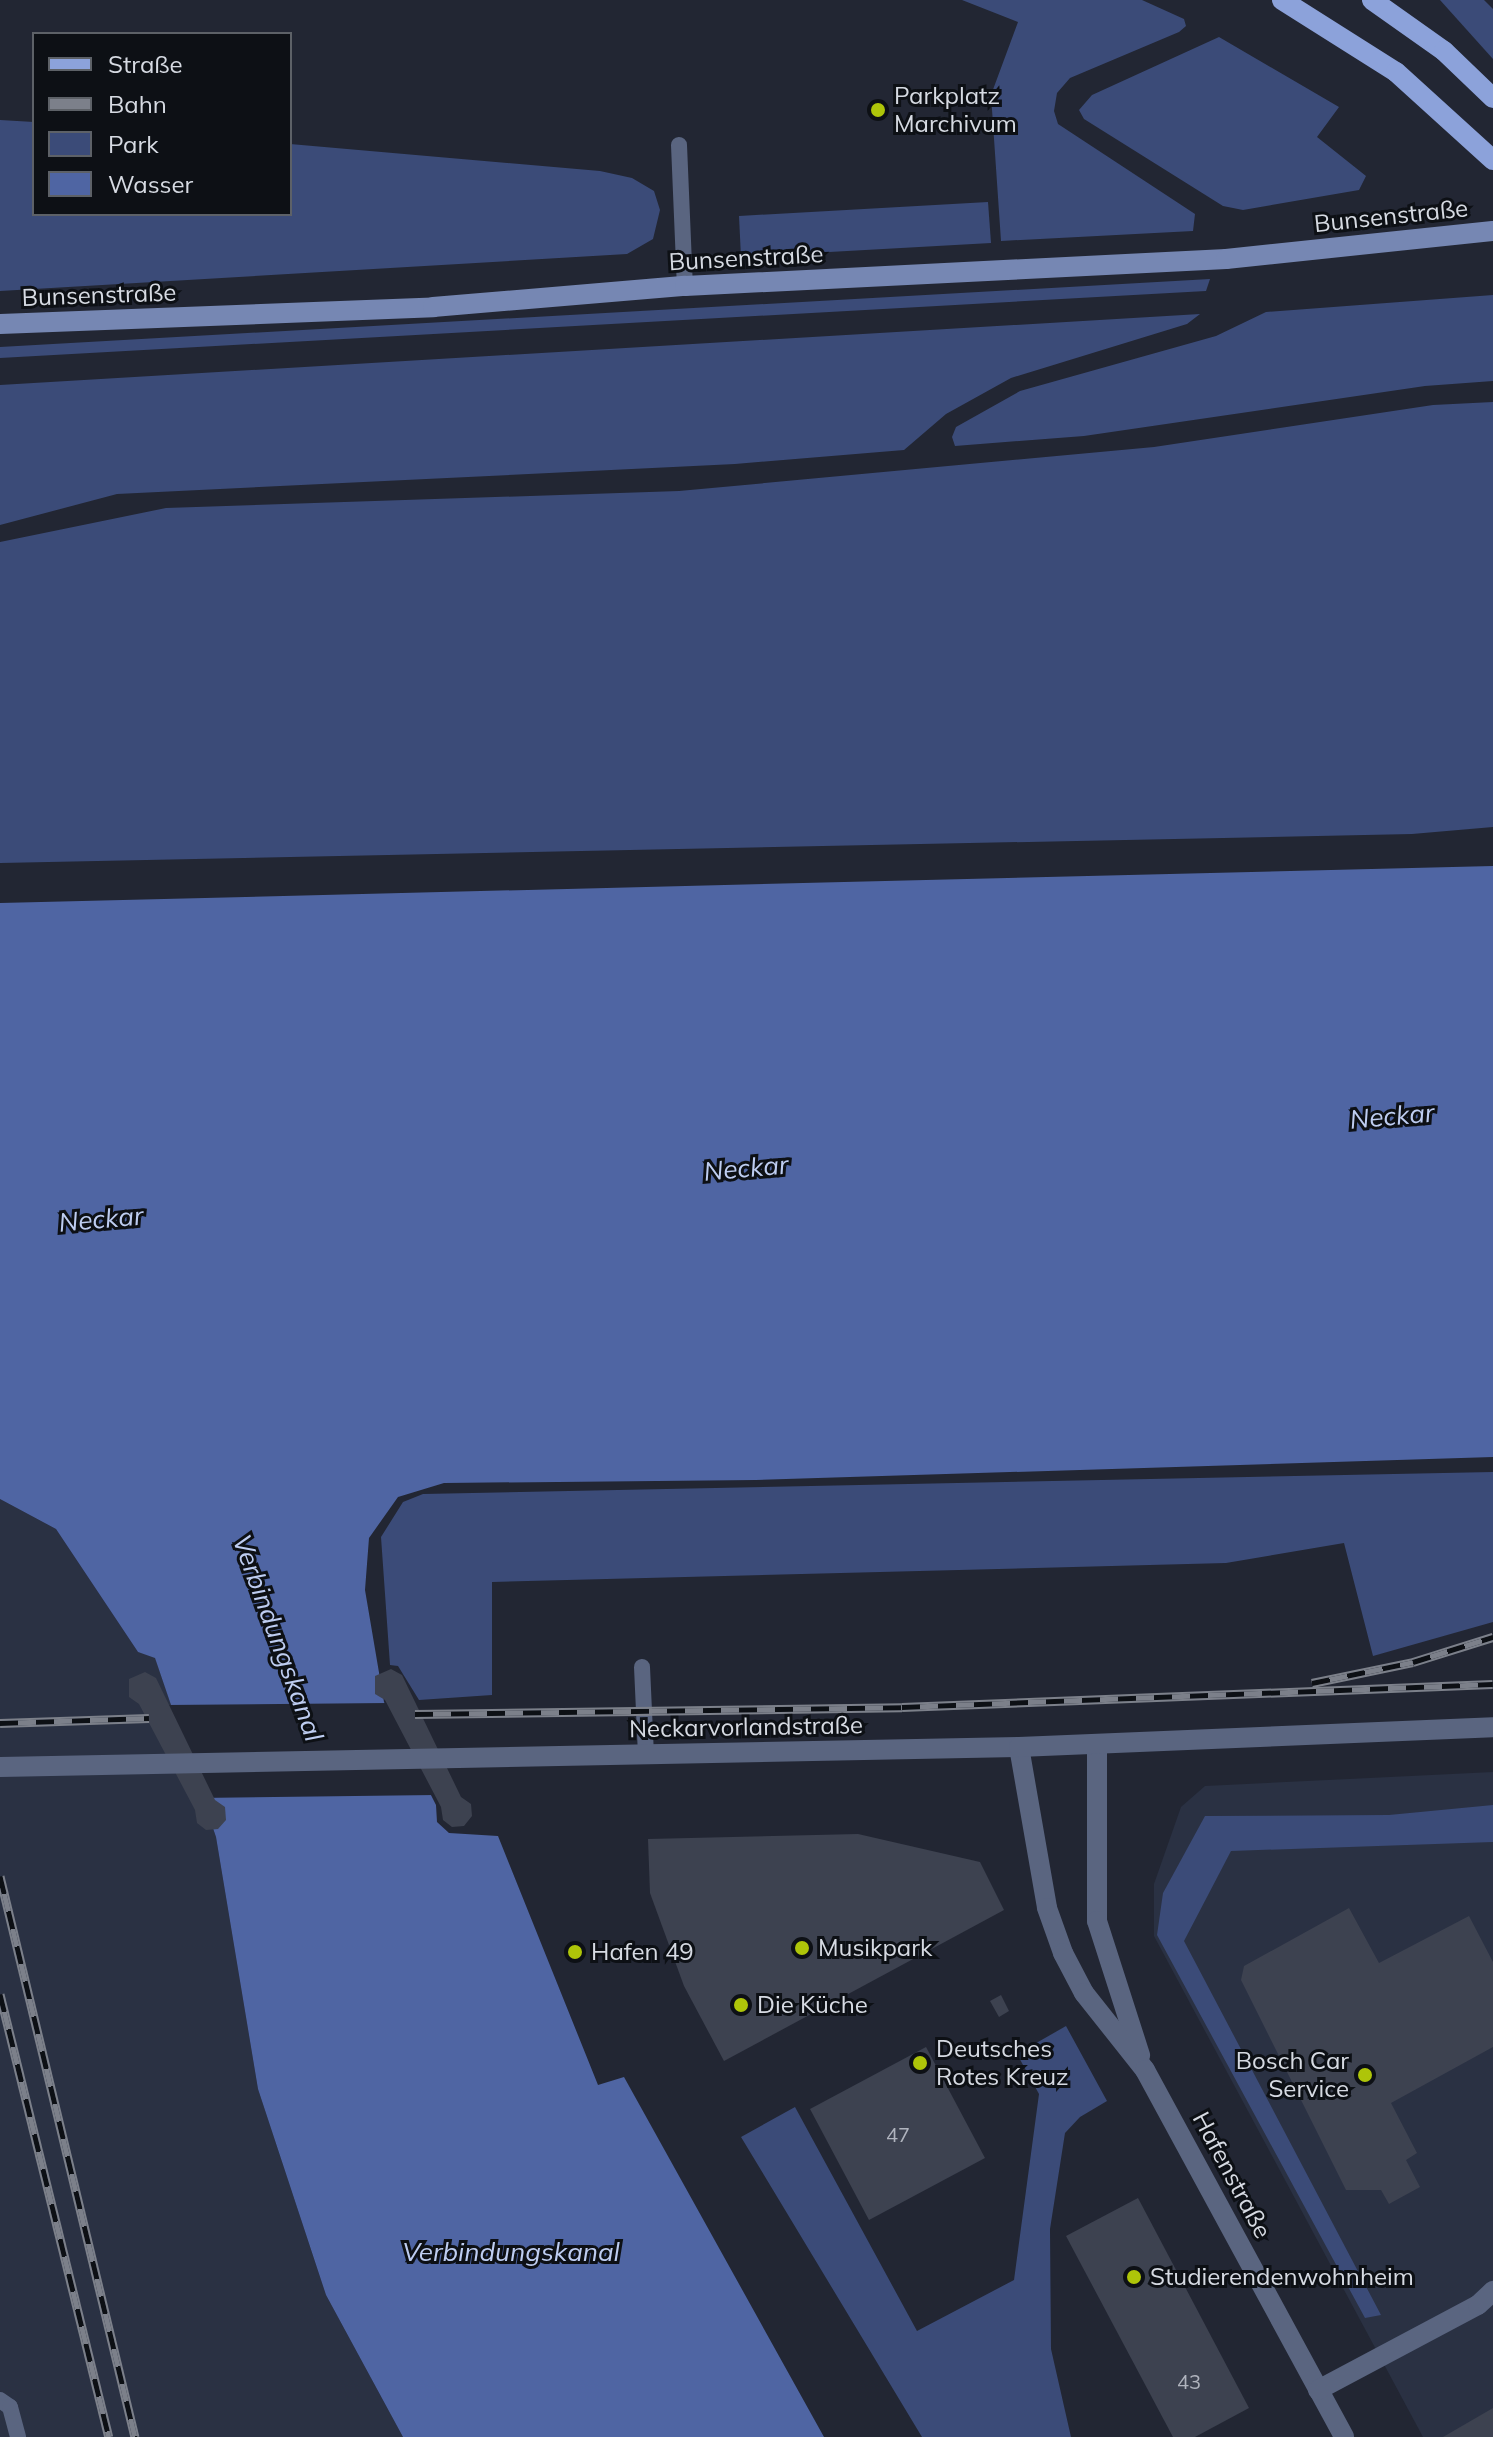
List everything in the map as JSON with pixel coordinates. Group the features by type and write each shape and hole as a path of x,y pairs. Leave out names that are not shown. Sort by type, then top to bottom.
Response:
{"main road":[{"path":"1282,0 1396,72 1493,160"},
{"path":"1372,0 1391,8 1493,98"}],"street":[{"name":"Bunsenstraße","path":"0,324 433,307 685,286 1226,259 1493,231"},
{"name":"Neckarvorlandstraße","path":"0,1767 1019,1747 1493,1727"},
{"name":"Hafenstraße","path":"1097,1744 1097,1921 1145,2070"},
{"name":"Hafenstraße","path":"1019,1747 1047,1908 1063,1953 1084,1993 1145,2070 1344,2437"},
{"path":"1318,2390 1478,2305 1493,2291"}],"lane":[{"path":"679,145 685,286"},
{"path":"642,1667 646,1754"},
{"path":"0,2400 10,2407 18,2437"}],"shaded area":[{"path":"0,1499 56,1529 138,1652 155,1657 216,1837 258,2089 326,2295 403,2437 0,2437"},
{"path":"1493,1772 1493,2437 1423,2437 1154,1936 1154,1884 1181,1807 1205,1786"}],"green space":[{"path":"962,0 1142,0 1184,19 1186,26 1179,32 1070,78 1057,93 1054,111 1058,124 1195,214 1193,231 1001,241 991,95 1018,22"},
{"path":"1440,0 1484,0 1493,9 1493,59"},
{"path":"1219,37 1339,107 1317,137 1366,176 1359,190 1243,210 1223,206 1084,119 1079,110 1092,95"},
{"path":"0,120 32,122 32,216 292,216 292,144 600,171 632,178 654,191 660,210 653,239 627,254 0,291"},
{"path":"988,202 991,243 741,257 739,216"},
{"path":"1210,279 1206,291 0,358 0,347"},
{"path":"1493,295 1493,381 1425,386 1084,436 955,446 952,437 956,427 1020,391 1216,336 1266,312"},
{"path":"1200,314 1187,324 1011,378 946,414 904,450 735,464 117,494 0,525 0,385"},
{"path":"1493,402 1493,827 1412,834 0,863 0,542 166,508 679,491 1154,447 1433,405"},
{"path":"1493,1472 1493,1622 1373,1656 1344,1543 1226,1563 492,1582 492,1695 419,1700 398,1666 390,1665 381,1537 403,1502 423,1494"},
{"path":"1493,1805 1493,1842 1231,1851 1184,1941 1381,2315 1365,2318 1157,1935 1163,1893 1205,1816 1389,1815"},
{"path":"1066,2026 1107,2101 1080,2117 1065,2133 1050,2229 1051,2349 1071,2437 922,2437 741,2137 795,2107 917,2331 1014,2280 1039,2094 1017,2054"}],"water":[{"path":"1493,866 1493,1457 756,1480 444,1483 398,1497 369,1538 365,1590 384,1702 436,1805 437,1822 449,1833 498,1836 598,2085 624,2077 824,2437 403,2437 326,2295 258,2089 216,1837 155,1658 138,1652 56,1529 0,1499 0,903"}],"pier":[{"path":"388,1703 435,1795 198,1798 167,1705"}],"building":[{"path":"391,1669 402,1675 461,1797 471,1804 472,1816 464,1826 452,1827 443,1820 441,1807 385,1700 375,1694 375,1676"},
{"path":"145,1672 156,1678 215,1800 225,1807 226,1820 218,1829 206,1830 197,1823 195,1810 139,1704 129,1697 129,1679"},
{"name":"Musikpark","path":"858,1834 980,1862 1004,1910 724,2061 684,1986 650,1893 648,1839"},
{"name":"Bosch Car Service","path":"1349,1908 1379,1963 1469,1916 1493,1962 1493,2047 1391,2103 1417,2153 1406,2160 1420,2187 1389,2204 1381,2190 1346,2190 1241,1980 1244,1966"},
{"path":"1001,1995 1009,2011 999,2017 990,2001"},
{"path":"926,2047 985,2158 869,2220 810,2109"},
{"path":"1138,2198 1249,2408 1195,2437 1173,2437 1066,2236"},
{"path":"1493,2408 1493,2437 1443,2437"}],"railway":[{"path":"1312,1683 1413,1662 1493,1637"},
{"path":"415,1714 902,1707 1493,1684"},
{"path":"0,1723 149,1718"},
{"path":"0,1876 135,2437"},
{"path":"0,1994 109,2437"}],"place":[{"name":"Parkplatz Marchivum","path":"878,110"},
{"name":"Musikpark","path":"802,1948"},
{"name":"Hafen 49","path":"575,1952"},
{"name":"Die Küche","path":"741,2005"},
{"name":"Deutsches Rotes Kreuz","path":"920,2063"},
{"name":"Bosch Car Service","path":"1365,2075"},
{"name":"Studierendenwohnheim","path":"1134,2277"}],"water label":[{"name":"Neckar","path":"1392,1116"},
{"name":"Neckar","path":"746,1168"},
{"name":"Neckar","path":"101,1219"},
{"name":"Verbindungskanal","path":"278,1638"},
{"name":"Verbindungskanal","path":"511,2252"}]}
